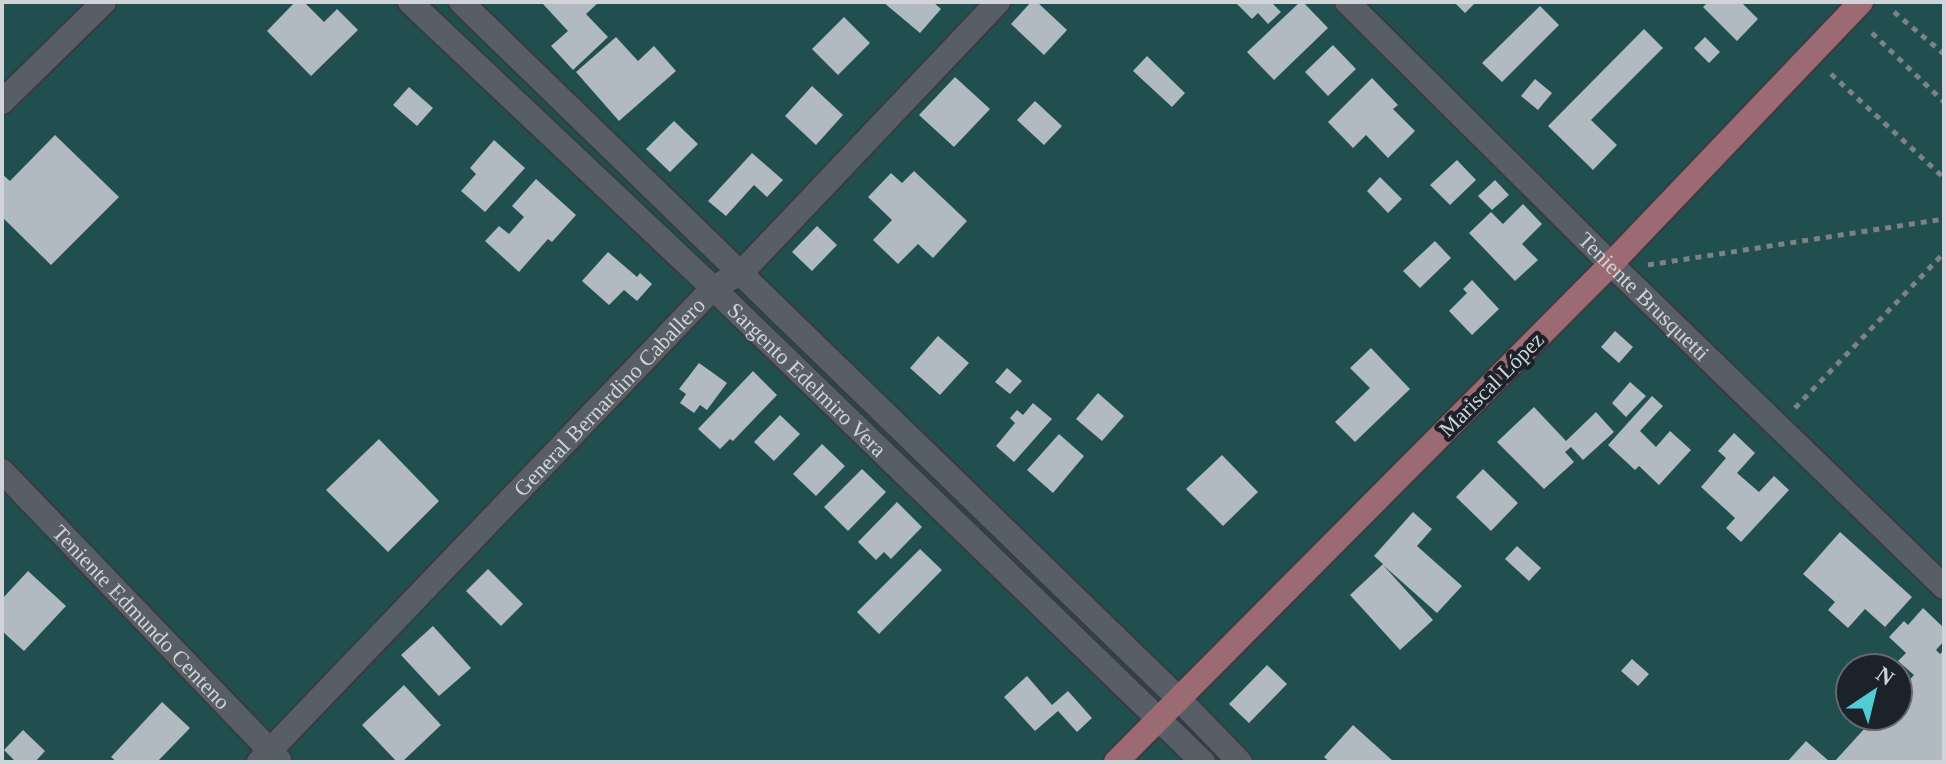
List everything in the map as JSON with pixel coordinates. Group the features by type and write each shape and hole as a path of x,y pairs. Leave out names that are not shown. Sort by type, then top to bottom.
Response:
{"main road":[{"name":"Mariscal López","path":"1116,762 1611,264 1861,2"}],"street":[{"path":"2,102 104,2"},
{"name":"Sargento Edelmiro Vera","path":"410,2 713,288 1203,762"},
{"name":"Sargento Edelmiro Vera","path":"461,2 742,272 1240,762"},
{"name":"General Bernardino Caballero","path":"270,758 713,288 742,272 998,2"},
{"name":"Teniente Brusquetti","path":"1347,2 1944,587"},
{"name":"Teniente Edmundo Centeno","path":"2,471 270,758"}],"path":[{"path":"1894,12 1944,54"},
{"path":"1872,33 1944,102"},
{"path":"1831,74 1944,178"},
{"path":"1648,265 1944,219"},
{"path":"1794,410 1944,253"}],"shaded area":[{"path":"2,2 1944,2 1944,762 2,762"}],"building":[{"path":"295,2 304,2 324,22 337,9 358,30 311,76 267,31"},
{"path":"599,2 586,14 608,37 573,70 551,46 568,31 543,4"},
{"path":"883,2 933,2 941,9 920,33"},
{"path":"1031,2 1037,2 1067,30 1044,55 1011,24"},
{"path":"1235,2 1271,2 1281,12 1268,24 1258,13 1252,19"},
{"path":"1300,2 1328,28 1274,80 1247,52"},
{"path":"1454,2 1476,2 1465,13"},
{"path":"1708,2 1741,2 1758,19 1737,41 1703,7"},
{"path":"1540,6 1559,25 1502,82 1482,63"},
{"path":"844,17 870,43 838,75 812,49"},
{"path":"1644,29 1663,48 1591,120 1617,145 1593,170 1548,126"},
{"path":"616,37 638,61 654,46 676,71 619,121 576,72"},
{"path":"1705,37 1720,52 1709,63 1694,48"},
{"path":"1333,45 1356,69 1328,96 1305,72"},
{"path":"1147,56 1185,93 1172,107 1133,71"},
{"path":"955,77 990,109 954,147 919,115"},
{"path":"1372,78 1398,105 1393,109 1415,131 1388,158 1366,135 1353,148 1328,122"},
{"path":"1535,79 1552,93 1538,110 1521,96"},
{"path":"812,86 843,115 816,145 785,116"},
{"path":"409,87 433,108 417,126 393,105"},
{"path":"1035,101 1062,126 1044,145 1017,120"},
{"path":"674,121 698,144 670,172 646,149"},
{"path":"55,135 119,197 51,265 2,217 2,174 10,181"},
{"path":"494,140 525,168 485,212 461,191 476,174 470,168"},
{"path":"752,153 783,180 767,197 754,185 726,216 708,201"},
{"path":"1457,160 1476,180 1450,205 1430,185"},
{"path":"914,171 967,221 933,258 918,244 898,264 873,240 892,220 868,197 891,173 902,183"},
{"path":"1380,177 1402,199 1388,213 1367,191"},
{"path":"536,179 576,215 552,242 548,239 519,272 485,241 499,226 509,234 524,217 512,206"},
{"path":"1495,180 1509,195 1492,210 1478,196"},
{"path":"1523,204 1542,224 1522,244 1538,260 1515,281 1469,233 1491,212 1503,224"},
{"path":"817,226 837,245 812,271 792,252"},
{"path":"1435,241 1451,258 1420,288 1403,271"},
{"path":"608,252 637,277 640,273 652,284 637,301 624,290 609,305 582,281"},
{"path":"1472,280 1499,309 1472,335 1449,311 1467,293 1463,289"},
{"path":"1615,331 1633,347 1619,363 1601,347"},
{"path":"938,336 969,363 940,395 910,368"},
{"path":"1371,348 1410,389 1355,442 1335,422 1370,388 1350,368"},
{"path":"699,363 727,383 707,410 700,405 694,413 680,403 686,394 679,389"},
{"path":"1007,368 1022,381 1010,394 995,382"},
{"path":"753,371 777,395 733,441 730,439 720,449 698,429"},
{"path":"1630,382 1646,396 1626,417 1612,403"},
{"path":"1098,393 1124,416 1102,441 1076,419"},
{"path":"1652,396 1663,406 1640,431 1656,447 1670,431 1691,450 1659,485 1639,466 1635,470 1608,445"},
{"path":"1033,403 1052,419 1014,462 996,446 1015,423 1010,418 1017,410 1023,415"},
{"path":"1534,407 1566,441 1596,412 1614,432 1583,460 1571,447 1565,452 1574,462 1544,489 1497,442"},
{"path":"780,415 800,434 774,461 754,442"},
{"path":"1734,433 1755,453 1737,473 1759,492 1774,476 1789,490 1741,542 1726,528 1735,518 1701,487 1726,458 1718,451"},
{"path":"1059,434 1084,456 1053,493 1027,470"},
{"path":"379,439 439,501 388,552 326,490"},
{"path":"822,444 845,466 816,496 793,474"},
{"path":"1222,455 1258,492 1223,526 1186,489"},
{"path":"862,469 886,492 848,531 824,507"},
{"path":"1483,469 1518,503 1491,531 1456,497"},
{"path":"897,502 922,527 891,559 884,552 876,560 858,542"},
{"path":"1413,512 1432,529 1417,546 1462,586 1437,613 1383,565 1433,620 1400,650 1350,595 1383,564 1374,556"},
{"path":"1840,532 1912,597 1885,627 1865,609 1848,628 1828,610 1835,602 1803,574"},
{"path":"1517,546 1541,568 1529,581 1505,559"},
{"path":"920,549 942,570 879,634 857,612"},
{"path":"488,569 523,604 501,626 466,591"},
{"path":"28,571 66,606 24,651 2,631 2,599"},
{"path":"1923,608 1944,628 1944,641 1936,650 1940,654 1944,650 1944,762 1834,762 1861,732 1914,732 1914,652 1905,652 1889,637 1904,621 1908,625"},
{"path":"433,626 471,668 439,696 401,655"},
{"path":"1632,659 1649,674 1638,686 1621,671"},
{"path":"1267,665 1287,684 1249,723 1229,704"},
{"path":"1027,676 1052,705 1068,691 1092,718 1077,732 1058,711 1035,731 1004,697"},
{"path":"404,685 441,725 402,762 397,762 362,725"},
{"path":"162,702 190,728 157,762 117,762 111,757"},
{"path":"1353,725 1394,762 1330,762 1324,757"},
{"path":"23,730 45,751 35,762 16,762 4,750"},
{"path":"1806,741 1830,762 1787,762"}]}
